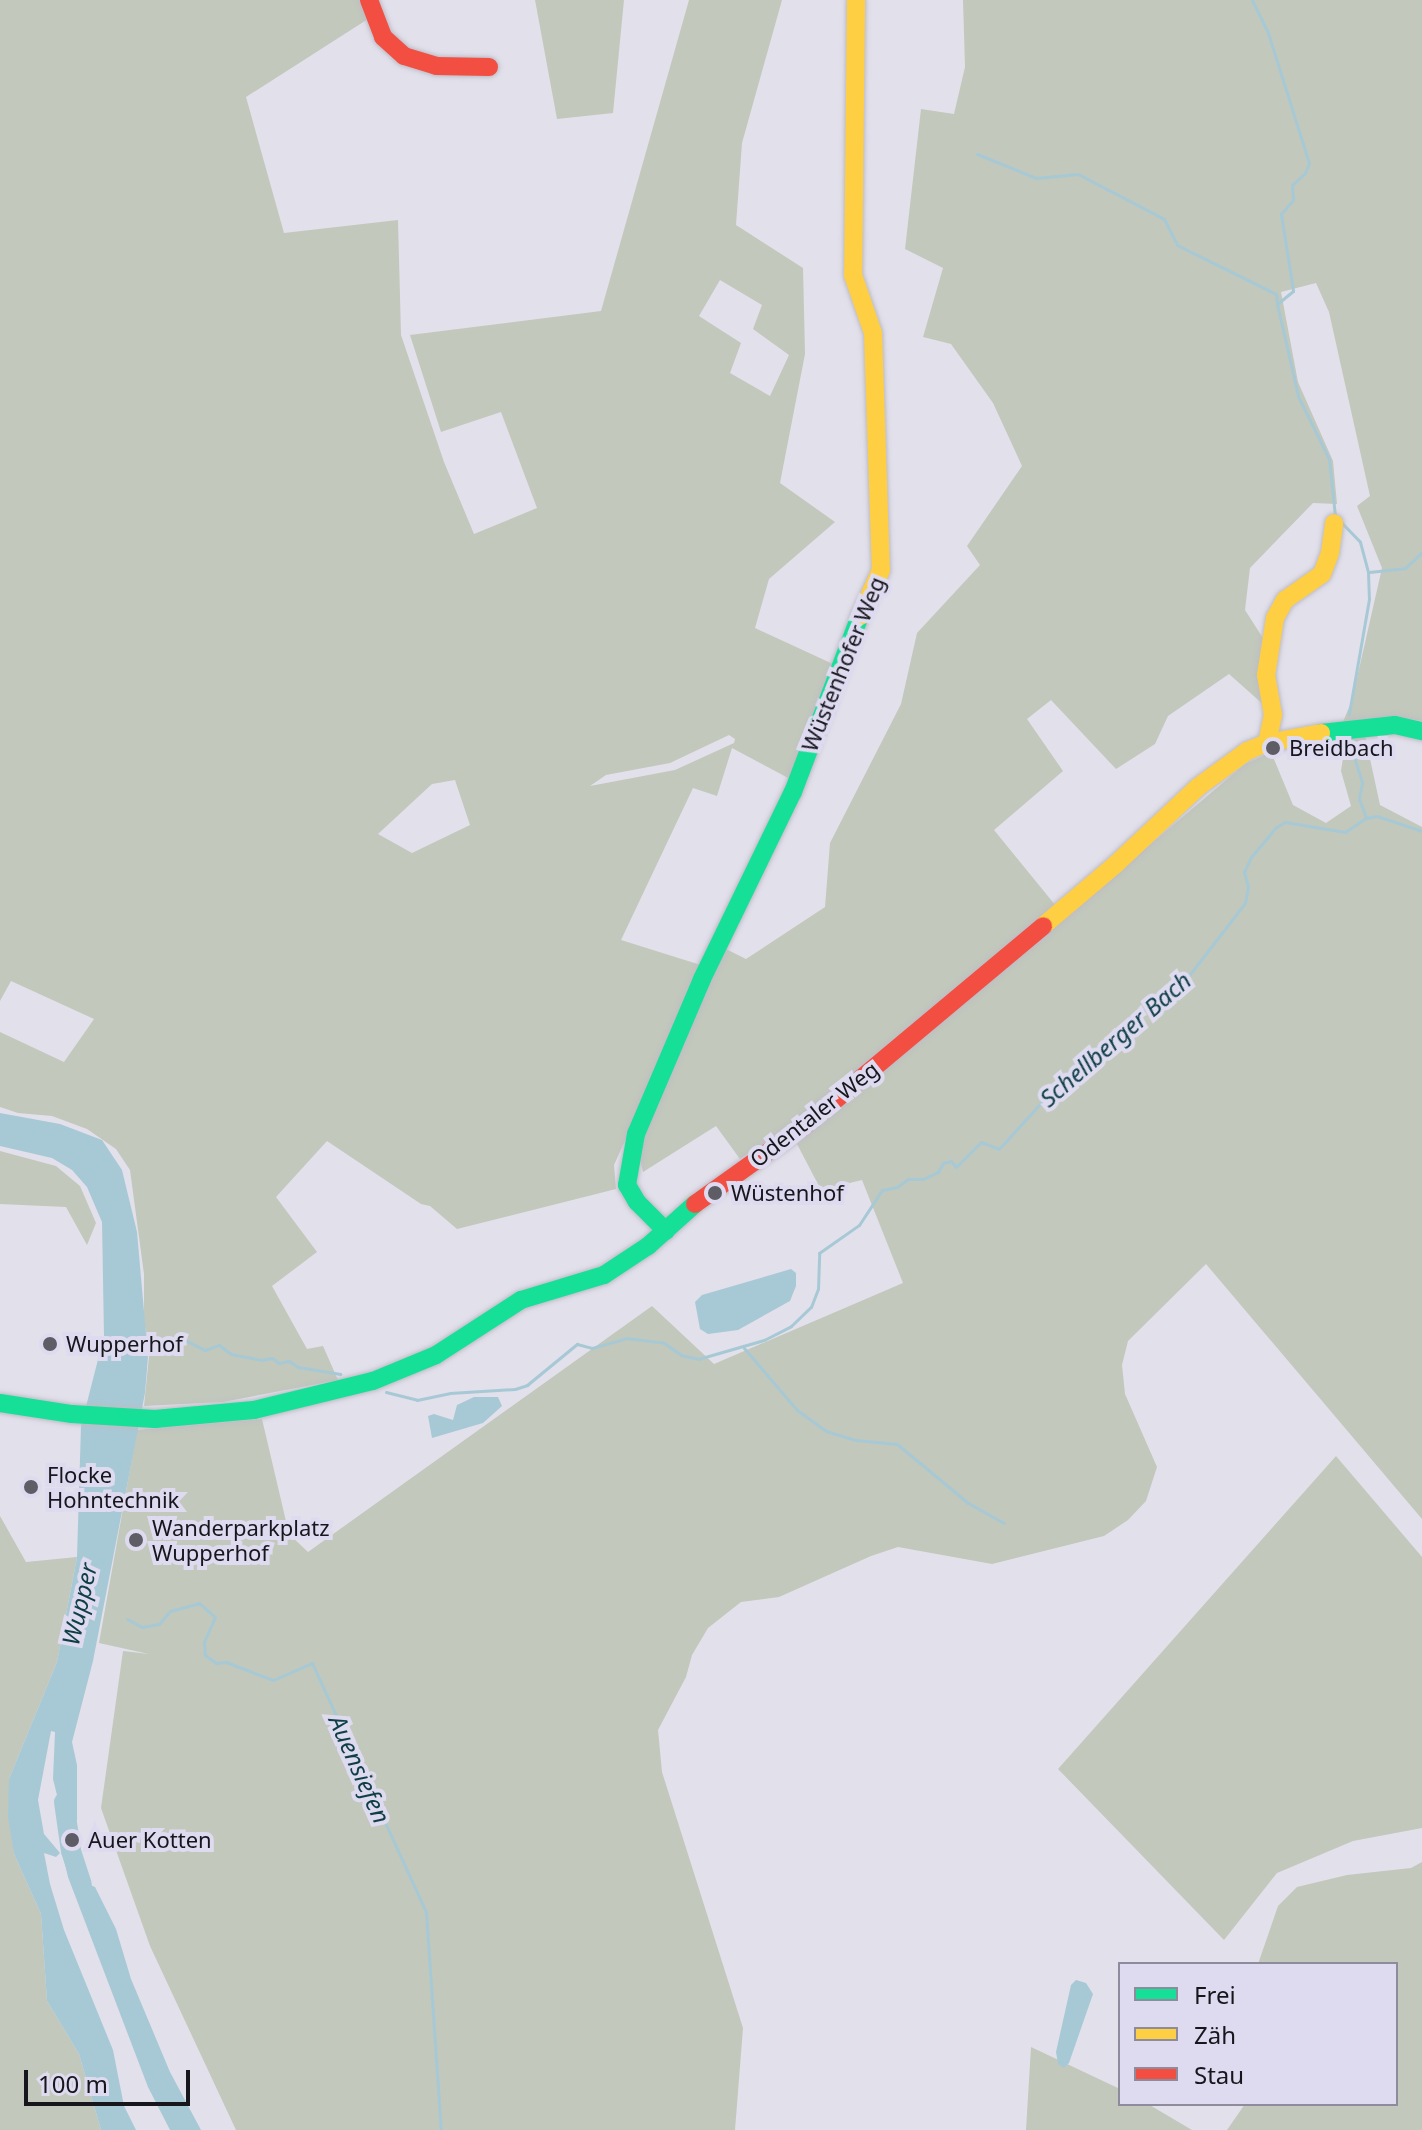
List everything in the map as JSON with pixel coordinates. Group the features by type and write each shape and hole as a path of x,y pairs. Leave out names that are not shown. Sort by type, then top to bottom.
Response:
{"street":[{"path":"369,0 383,37 391,48 404,56 436,66 489,67"},
{"name":"Wüstenhofer Weg","path":"666,1231 637,1202 627,1185 636,1134 708,964 793,792 854,630 881,570 873,333 853,275 856,0"},
{"path":"1267,743 1273,715 1266,675 1275,618 1285,600 1322,574 1330,553 1334,523"},
{"name":"Odentaler Weg","path":"0,1403 72,1414 155,1419 254,1410 391,1375 448,1349 521,1300 612,1271 666,1231 712,1189 803,1127 1116,864 1198,787 1247,751 1267,743 1376,725 1422,731"}],"shaded area":[{"path":"0,0 360,0 368,19 246,97 284,233 398,220 401,335 444,462 474,534 537,508 501,412 441,432 410,335 601,311 689,0 782,0 742,143 736,225 803,268 805,354 780,483 835,522 769,579 755,628 833,664 790,779 732,748 717,796 693,788 621,940 704,966 614,1165 616,1189 457,1229 430,1206 421,1204 327,1141 276,1197 317,1252 272,1286 307,1349 323,1346 338,1380 223,1402 144,1406 149,1356 144,1319 144,1274 130,1170 116,1149 87,1129 52,1116 18,1113 0,1107 0,1032 64,1062 94,1019 11,981 0,1001","holes":["720,280 762,305 753,329 789,355 770,396 730,373 741,343 699,316","729,735 735,739 734,743 675,770 590,786 606,775 670,763","455,780 470,825 412,853 378,834 432,784"]},
{"path":"535,0 624,0 613,113 557,119"},
{"path":"963,0 1422,0 1422,721 1393,716 1343,722 1352,700 1382,568 1357,506 1370,496 1329,312 1316,283 1281,292 1298,382 1333,461 1337,504 1313,503 1250,568 1245,610 1270,649 1265,706 1229,674 1168,716 1155,744 1116,769 1051,700 1027,719 1063,771 994,830 1056,906 788,1127 740,1159 716,1126 643,1172 638,1151 722,947 746,959 825,907 830,843 901,704 917,633 980,565 967,546 1022,466 993,403 951,344 923,337 943,268 905,249 921,109 954,114 965,67"},
{"path":"1364,731 1380,805 1422,827 1422,1519 1206,1264 1128,1341 1122,1365 1125,1394 1157,1467 1146,1501 1128,1520 1104,1536 992,1564 898,1547 779,1597 741,1602 708,1628 692,1655 686,1677 658,1730 662,1772 743,2028 735,2130 236,2130 150,1946 101,1808 123,1651 149,1654 99,1643 137,1430 262,1419 289,1534 308,1552 652,1306 714,1364 903,1283 862,1180 821,1190 797,1144 1245,764 1271,752 1293,805 1326,823 1351,806 1341,771 1347,732"},
{"path":"0,1151 56,1166 80,1186 96,1223 87,1245 66,1207 0,1204"},
{"path":"1336,1456 1422,1557 1422,1828 1353,1841 1277,1873 1224,1940 1058,1769"},
{"path":"0,1516 26,1562 77,1557 57,1662 9,1779 14,1854 41,1914 47,2001 79,2054 101,2130 0,2130"},
{"path":"1422,1862 1422,2130 1227,2130 1244,2106 1398,2106 1398,1962 1259,1962 1278,1906 1297,1887 1347,1875 1411,1868"},
{"path":"1031,2047 1118,2088 1118,2106 1151,2106 1192,2130 1026,2130"}],"water":[{"name":"Wupper","path":"0,1113 60,1124 102,1140 122,1170 137,1232 148,1357 145,1393 93,1661 72,1742 77,1765 77,1820 71,1827 65,1827 53,1779 55,1732 51,1731 38,1800 44,1834 60,1853 56,1857 44,1853 50,1884 64,1930 113,2050 124,2106 136,2130 101,2130 79,2054 47,2001 41,1914 14,1854 8,1817 9,1779 57,1662 77,1557 81,1426 104,1336 102,1222 87,1187 72,1170 52,1158 0,1146"},
{"path":"791,1269 796,1273 796,1286 790,1301 738,1330 708,1334 700,1329 695,1302 702,1295"},
{"path":"474,1397 498,1397 502,1406 483,1423 432,1438 428,1416 434,1414 453,1420 457,1405"},
{"path":"76,1858 83,1882 95,1887 116,1929 131,1979 170,2072 201,2130 170,2130 148,2087 68,1877 64,1860"},
{"path":"1076,1980 1086,1983 1093,1994 1069,2063 1064,2068 1058,2064 1056,2052 1071,1985"}],"waterway":[{"path":"1252,0 1268,33 1309,163 1305,173 1292,185 1293,200 1281,214 1293,291 1277,304 1298,396 1329,459 1335,516"},
{"path":"977,154 1036,178 1078,174 1164,219 1177,245 1276,294 1277,304"},
{"path":"1340,521 1360,542 1368,572 1369,599 1349,714"},
{"path":"1369,572 1405,568 1422,552"},
{"path":"1350,745 1362,783 1359,799 1366,817"},
{"name":"Schellberger Bach","path":"386,1392 417,1400 450,1393 515,1389 527,1385 577,1344 592,1348 626,1338 664,1343 681,1355 698,1359 764,1340 791,1326 811,1307 818,1289 819,1253 859,1225 882,1190 897,1187 908,1179 923,1179 938,1172 943,1163 951,1161 956,1167 981,1142 999,1149 1066,1075 1142,1011 1180,987 1245,903 1248,887 1244,872 1251,857 1275,828 1285,822 1345,832 1366,818 1377,816 1422,831"},
{"name":"Schellberger Bach","path":"143,1344 183,1339 205,1350 219,1345 231,1354 261,1360 272,1358 279,1363 289,1361 298,1367 340,1374"},
{"path":"744,1348 797,1410 826,1431 856,1440 897,1444 968,1503 1004,1523"},
{"name":"Auensiefen","path":"127,1619 142,1627 159,1624 170,1611 199,1603 215,1617 204,1642 205,1655 216,1663 226,1662 273,1680 312,1663 426,1912 441,2130"},
{"path":"64,1802 71,1851 82,1884"}],"traffic: fast":[{"path":"666,1231 637,1202 627,1185 636,1134 702,979 793,792 860,616"},
{"path":"1321,733 1395,725 1422,731"},
{"path":"0,1403 72,1414 155,1419 254,1410 373,1381 436,1355 521,1300 604,1275 648,1246 695,1204"}],"traffic: slow":[{"path":"856,0 853,275 873,333 881,570 860,616"},
{"path":"1267,743 1273,715 1266,675 1275,618 1285,600 1322,574 1330,553 1334,523"},
{"path":"1043,926 1116,864 1198,787 1247,751 1267,743 1321,733"}],"traffic: jam":[{"path":"369,0 383,37 404,56 436,66 489,67"},
{"path":"695,1204 803,1127 1043,926"}],"place":[{"name":"Breidbach","path":"1273,748"},
{"name":"Wüstenhof","path":"715,1193"},
{"name":"Wupperhof","path":"50,1344"},
{"name":"Flocke Hohntechnik","path":"31,1487"},
{"name":"Wanderparkplatz Wupperhof","path":"136,1540"},
{"name":"Auer Kotten","path":"72,1840"}]}
